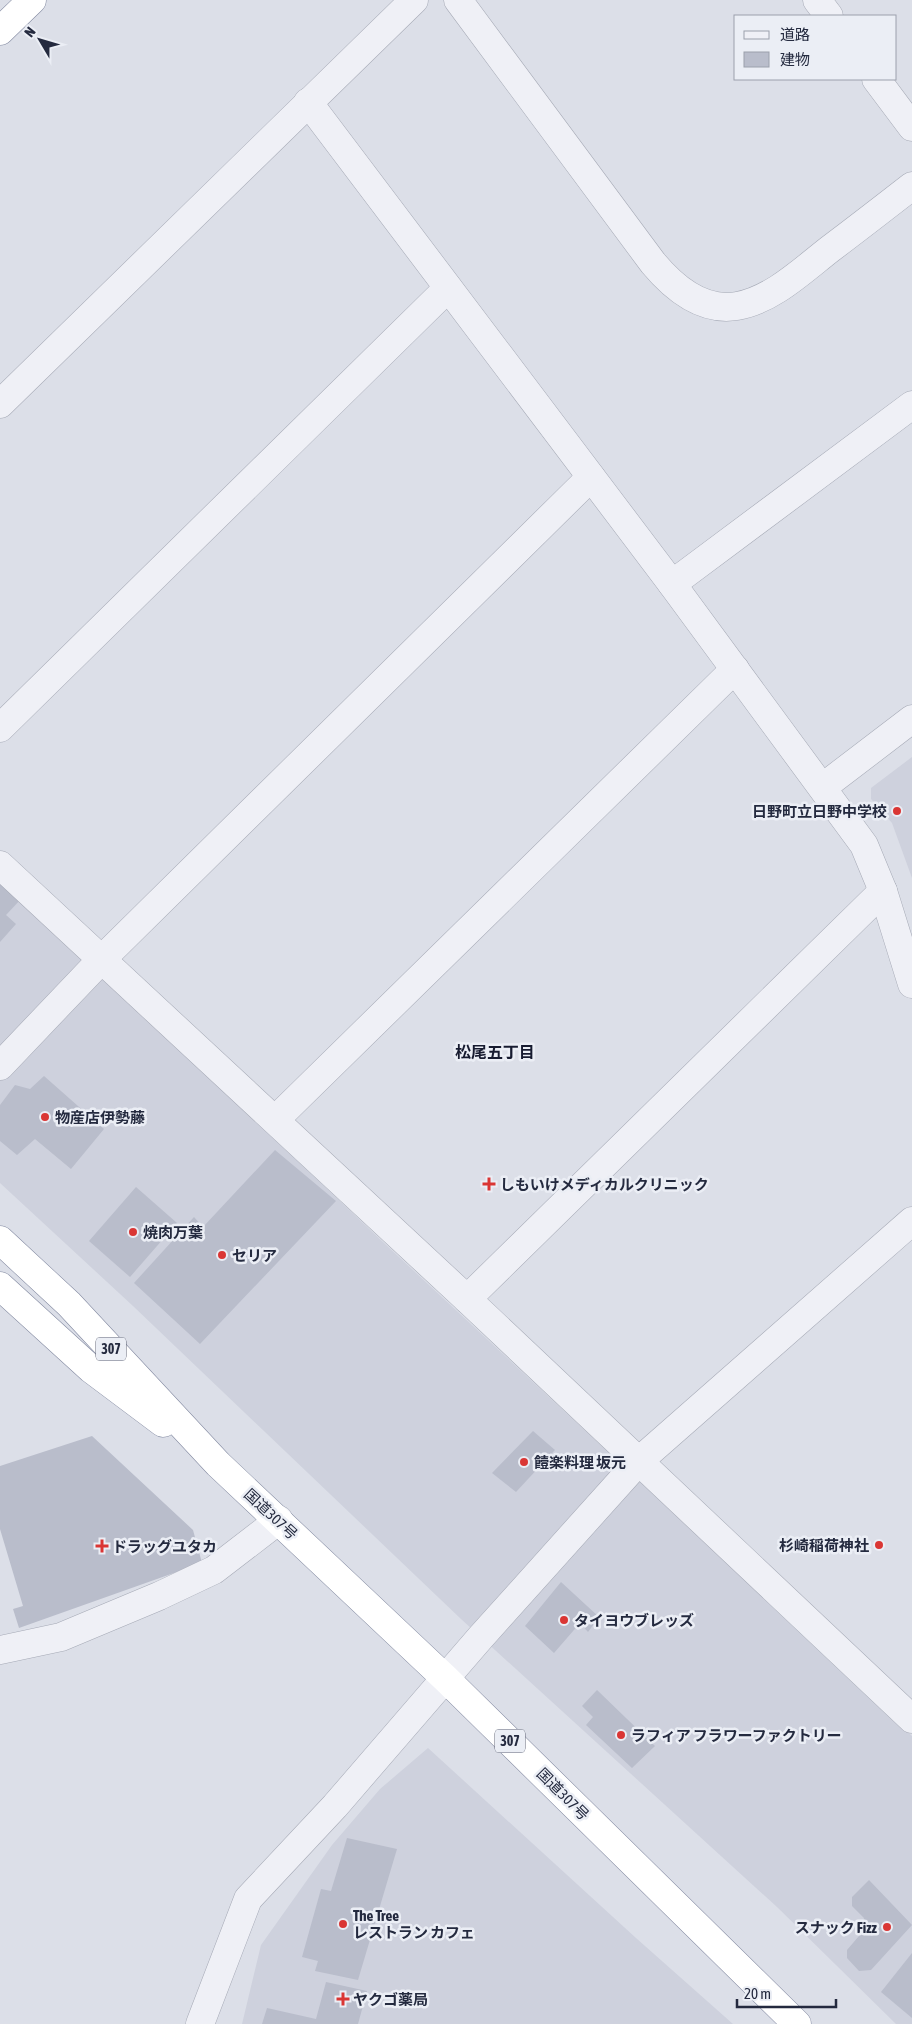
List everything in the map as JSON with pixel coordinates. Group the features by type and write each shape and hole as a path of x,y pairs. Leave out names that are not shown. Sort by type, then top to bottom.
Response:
{"highway":[{"path":"0,31 32,0"},
{"name":"国道307号","path":"0,1240 69,1304 218,1464 446,1679 797,2024"},
{"name":"国道307号","path":"0,1286 91,1369 218,1464"}],"street":[{"path":"0,404 414,0"},
{"path":"458,0 653,263 669,282 687,295 703,302 717,306 736,306 757,299 787,282 912,186"},
{"path":"817,0 829,15"},
{"path":"877,80 912,126"},
{"path":"308,102 672,584 864,845 883,892 912,984"},
{"path":"0,728 448,288"},
{"path":"672,584 912,405"},
{"path":"0,1066 102,959 591,477"},
{"path":"275,1120 735,669"},
{"path":"823,787 912,719"},
{"path":"0,865 467,1299 912,1719"},
{"path":"467,1299 883,892"},
{"path":"200,2024 248,1899 639,1461 912,1221"},
{"path":"0,1650 60,1637 159,1596 214,1570 279,1520"}],"shaded area":[{"name":"日野町立日野中学校","path":"912,757 912,878 892,823 871,799 871,788"},
{"path":"0,878 383,1242 912,1736 912,2024 896,2024 777,1907 461,1619 133,1306 0,1183"},
{"path":"428,1748 733,2024 242,2024 261,1945 332,1845 380,1789"}],"building":[{"path":"0,880 21,899 6,915 16,924 0,942"},
{"name":"物産店伊勢藤","path":"44,1076 104,1129 71,1169 35,1139 17,1155 0,1141 0,1105 15,1085 30,1089"},
{"name":"セリア","path":"275,1150 336,1201 200,1344 134,1283 194,1217 203,1227"},
{"name":"焼肉万葉","path":"136,1187 177,1223 130,1277 89,1241"},
{"name":"饐楽料理 坂元","path":"533,1431 555,1450 516,1492 492,1473"},
{"name":"ドラッグユタカ","path":"92,1436 193,1530 202,1563 19,1628 13,1609 23,1606 0,1529 0,1466"},
{"name":"タイヨウブレッズ","path":"561,1582 599,1617 588,1632 580,1623 554,1653 525,1626"},
{"name":"ラフィア フラワーファクトリー","path":"597,1690 655,1746 632,1768 586,1725 593,1717 582,1706"},
{"name":"The Tree レストラン カフェ","path":"347,1838 397,1849 358,1980 315,1971 318,1961 302,1957 321,1889 331,1891"},
{"name":"スナック Fizz","path":"869,1880 912,1925 871,1970 859,1971 847,1958 847,1950 865,1929 864,1918 852,1906 852,1897"},
{"path":"912,1953 912,2018 881,1992"},
{"name":"ヤクゴ薬局","path":"326,1982 367,1991 358,2024 262,2024 267,2008 316,2019"}],"place":[{"name":"日野町立日野中学校","path":"897,811"},
{"name":"物産店伊勢藤","path":"45,1117"},
{"name":"しもいけメディカルクリニック","path":"489,1184"},
{"name":"焼肉万葉","path":"133,1232"},
{"name":"セリア","path":"222,1255"},
{"name":"饐楽料理 坂元","path":"524,1462"},
{"name":"杉崎稲荷神社","path":"879,1545"},
{"name":"ドラッグユタカ","path":"102,1546"},
{"name":"タイヨウブレッズ","path":"564,1620"},
{"name":"ラフィア フラワーファクトリー","path":"621,1735"},
{"name":"The Tree レストラン カフェ","path":"343,1924"},
{"name":"スナック Fizz","path":"887,1927"},
{"name":"ヤクゴ薬局","path":"343,1999"}],"district":[{"name":"松尾五丁目","path":"495,1052"}]}
